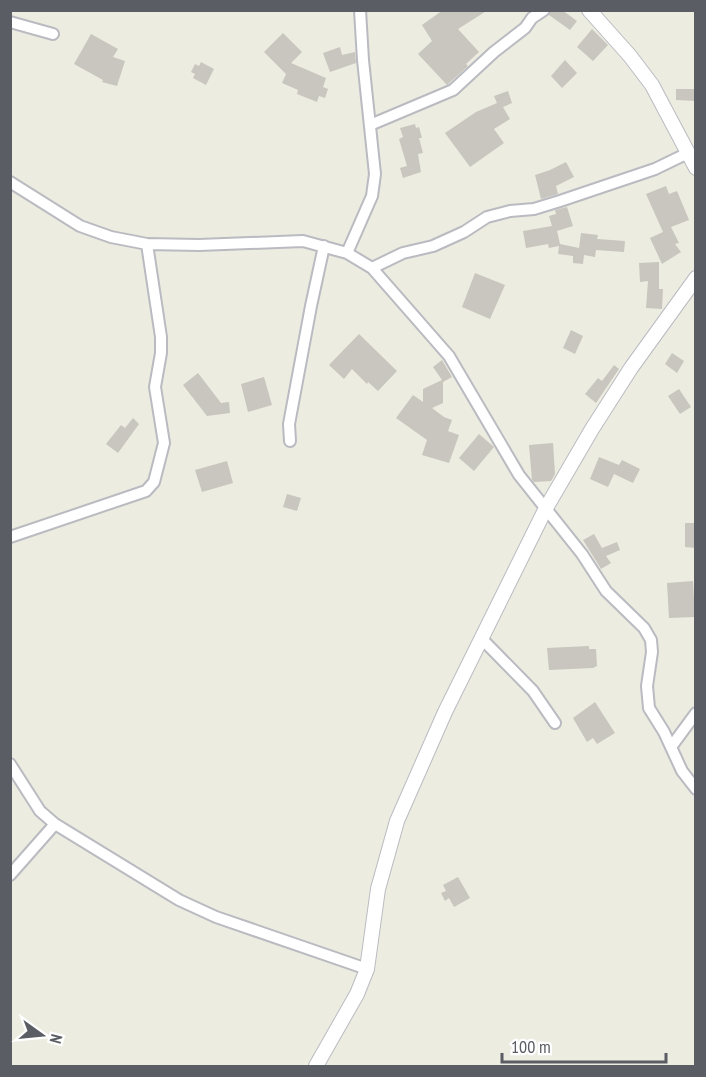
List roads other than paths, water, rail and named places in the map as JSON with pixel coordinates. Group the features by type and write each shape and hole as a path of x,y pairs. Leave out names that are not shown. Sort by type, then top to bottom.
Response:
{"street":[{"path":"347,253 372,196 375,174 360,10"},
{"path":"370,125 453,90 494,52 525,28 532,18 544,10"},
{"path":"589,10 630,56 652,85 696,168"},
{"path":"10,22 53,34"},
{"path":"372,268 402,253 433,246 464,232 487,217 510,211 534,209 560,201 655,169 688,153"},
{"path":"10,182 80,226 111,237 147,244 200,245 303,241 347,253 372,268 449,356 519,474 582,554 606,591 644,628 651,640 652,652 647,686 649,708 682,771 696,789"},
{"path":"10,537 146,490 154,482 164,443 155,387 161,353 147,244"},
{"path":"290,441 289,424 324,246"},
{"path":"316,1066 357,994 367,969 378,889 398,821 445,712 546,508 626,377 696,278"},
{"path":"482,639 533,691 555,723"},
{"path":"671,747 696,713"},
{"path":"10,764 40,811 55,824 179,900 216,916 367,969"},
{"path":"10,875 55,824"}]}
